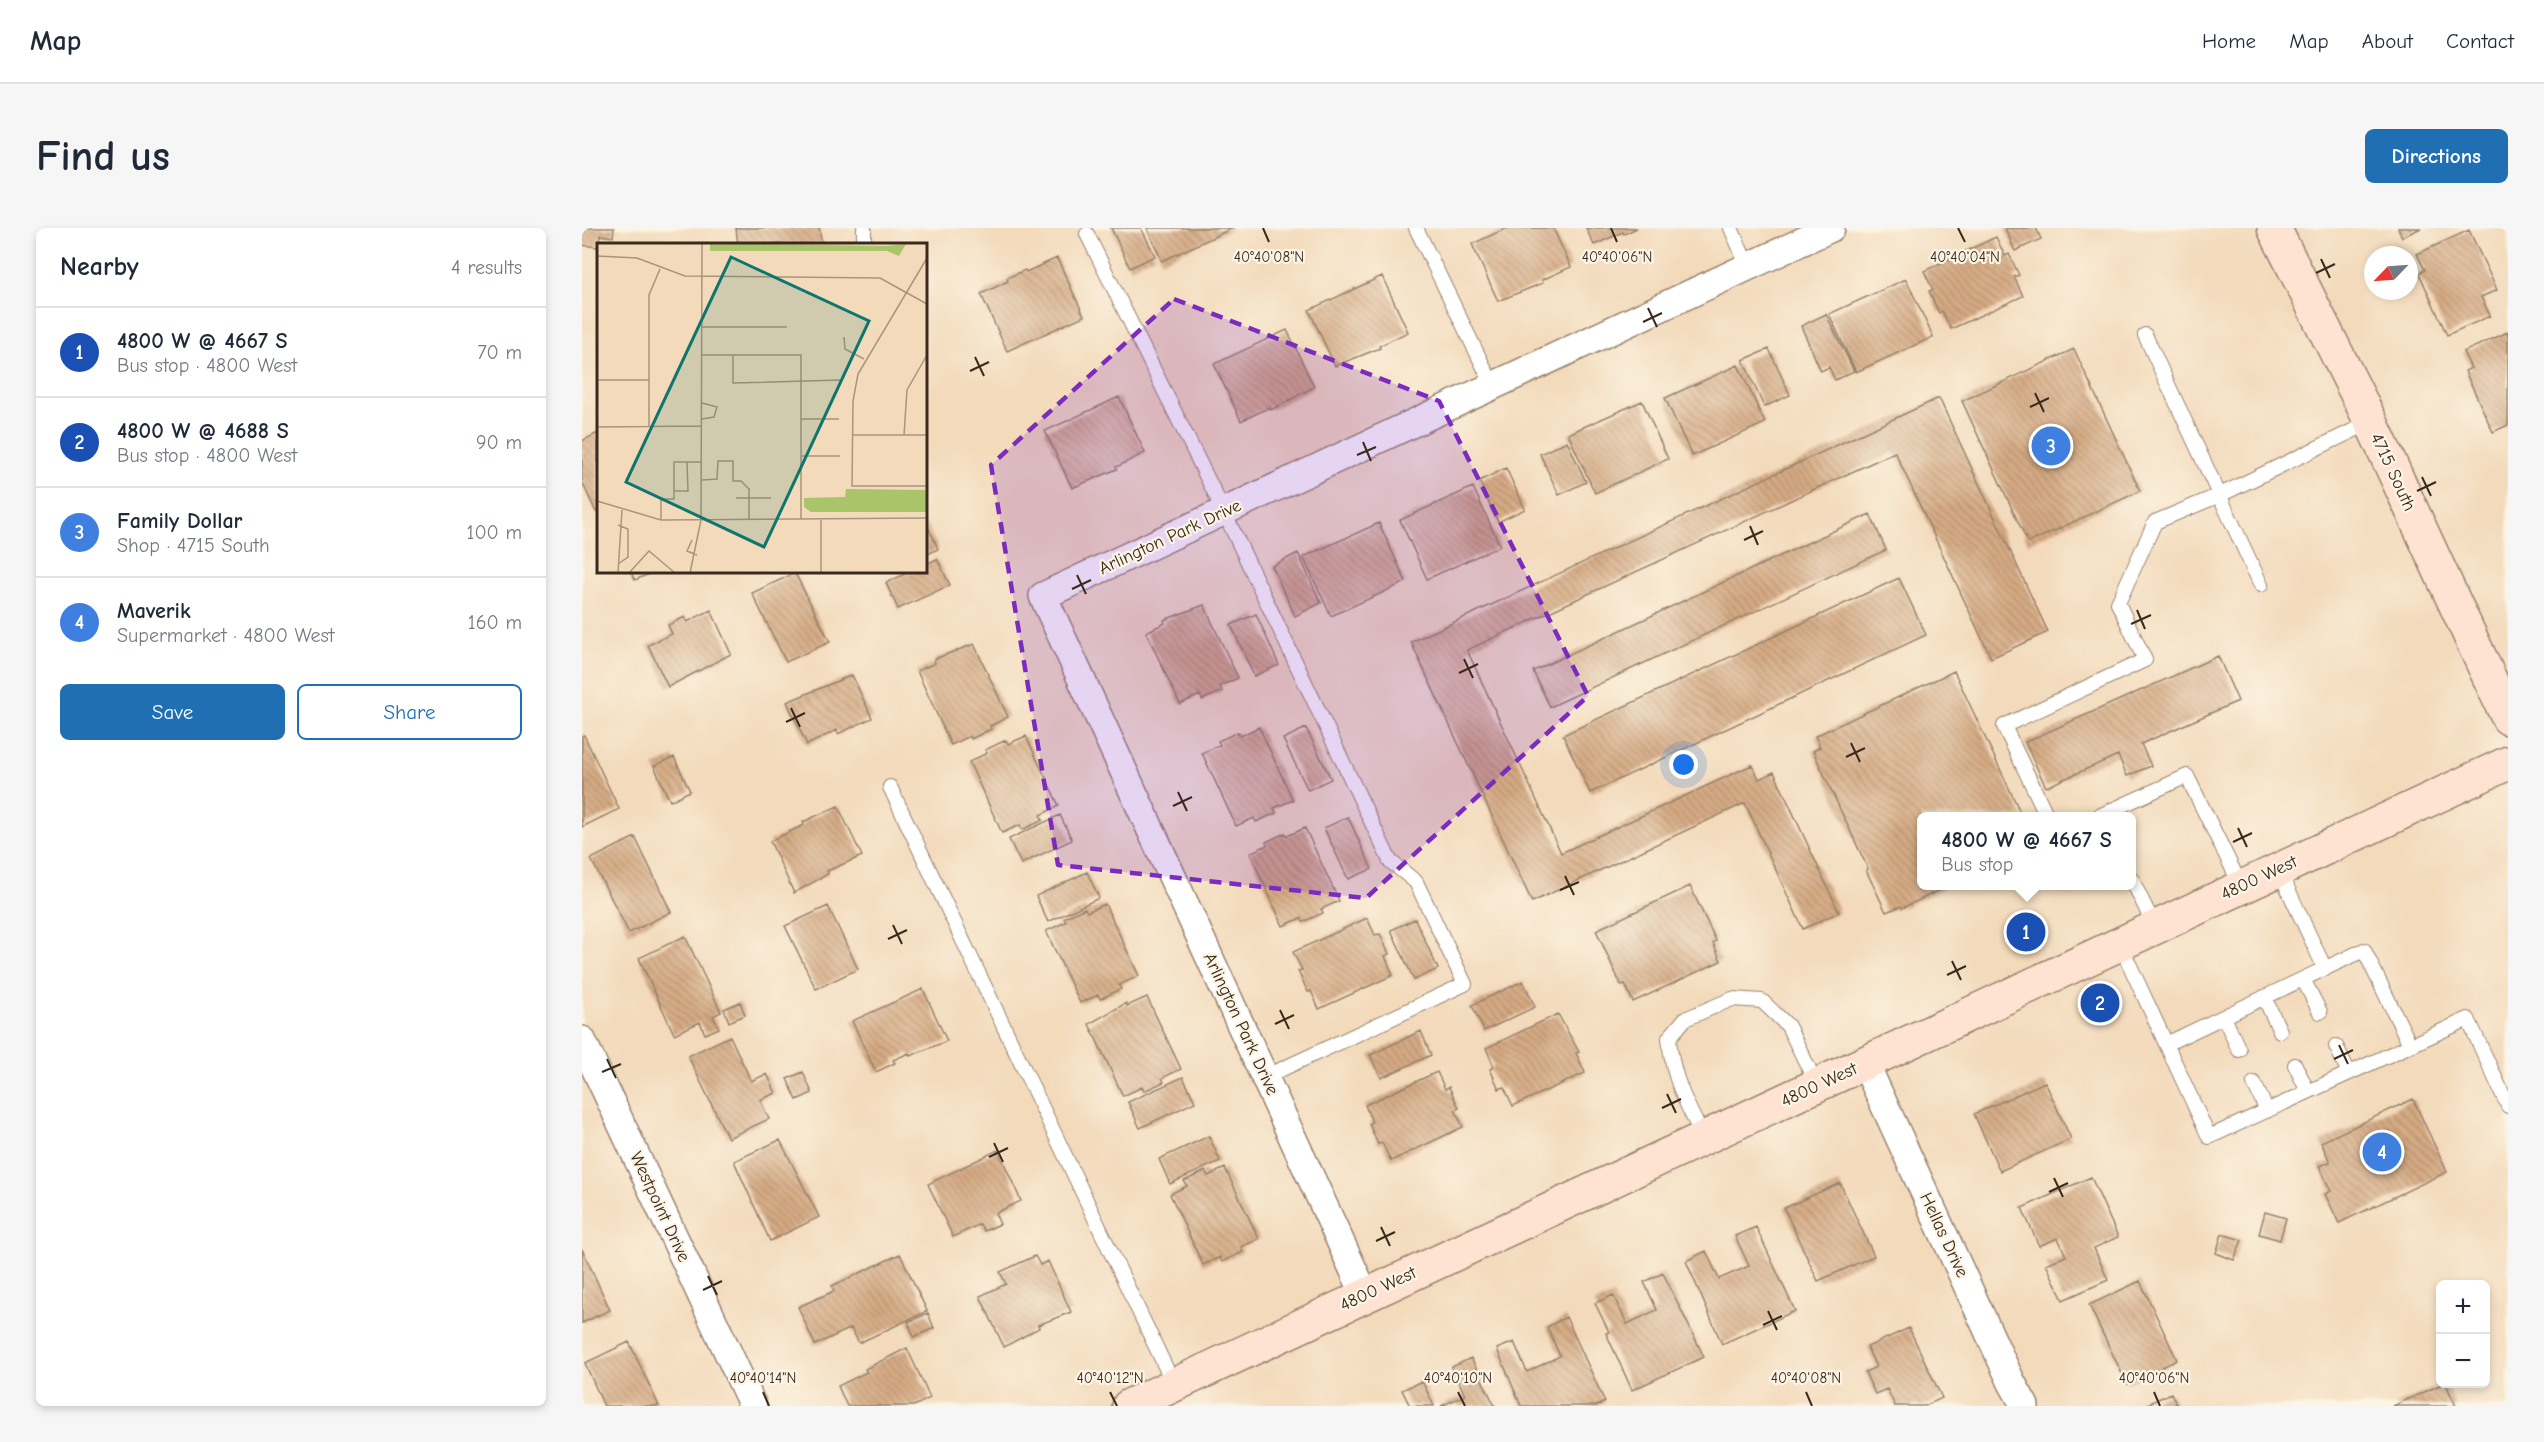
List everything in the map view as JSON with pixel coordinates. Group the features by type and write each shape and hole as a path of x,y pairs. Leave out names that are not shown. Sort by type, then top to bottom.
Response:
{"main road":[{"name":"4715 South","path":"2274,228 2371,422 2508,718"},
{"name":"4800 West","path":"1129,1406 2508,763"}],"street":[{"name":"Arlington Park Drive","path":"1365,1295 1043,596 1831,228"},
{"name":"Westpoint Drive","path":"582,1040 753,1406"},
{"name":"Hellas Drive","path":"1865,1064 2012,1383 2025,1406"}],"lane":[{"path":"1416,228 1493,386"},
{"path":"1731,228 1748,267"},
{"path":"1087,234 1224,512 1390,861 1416,882 1465,984 1265,1077"},
{"path":"2145,335 2261,585"},
{"path":"2045,812 2004,726 2145,660 2118,603 2155,522 2220,495 2371,422"},
{"path":"2109,812 2187,776 2241,886"},
{"path":"890,787 1174,1385"},
{"path":"2278,869 2325,969"},
{"path":"2136,888 2155,927"},
{"path":"2120,944 2209,1137 2468,1019 2508,1106"},
{"path":"2166,1044 2364,950 2410,1046"},
{"path":"2303,979 2320,1012"},
{"path":"2264,998 2280,1031"},
{"path":"1704,1138 1684,1100 1671,1064 1669,1038 1685,1019 1732,999 1762,1001 1788,1026 1817,1085"},
{"path":"2224,1017 2239,1050"},
{"path":"2336,1046 2349,1073"},
{"path":"2295,1065 2308,1092"},
{"path":"2254,1083 2267,1111"}],"highlighted area":[{"path":"1174,299 1439,401 1588,696 1366,898 1058,865 991,465"}],"building":[{"path":"582,228 614,228 613,237 600,235 597,247 582,245"},
{"path":"736,228 819,228 822,243 738,243"},
{"path":"1111,228 1141,228 1155,256 1130,268"},
{"path":"1147,228 1233,228 1162,261"},
{"path":"1507,228 1553,228 1571,267 1542,280 1543,283 1498,301 1472,244"},
{"path":"1586,228 1637,228 1594,245"},
{"path":"2005,228 2036,228 2041,239 2015,251"},
{"path":"2398,228 2421,228 2402,237"},
{"path":"2469,230 2497,290 2481,297 2490,316 2447,335 2419,273 2425,270 2418,254"},
{"path":"1996,237 2005,256 2009,254 2019,275 2014,277 2023,296 1951,329 1942,311 1939,313 1929,291 1933,290 1924,271"},
{"path":"1057,258 1084,316 1007,351 981,294 1008,281 1007,278"},
{"path":"1382,276 1408,332 1379,346 1380,348 1335,366 1309,310"},
{"path":"1906,279 1933,337 1856,372 1829,314"},
{"path":"1826,314 1854,371 1835,380 1829,367 1821,371 1801,326"},
{"path":"1287,330 1314,387 1271,410 1270,407 1241,421 1214,364"},
{"path":"2508,332 2508,425 2493,432 2465,371 2471,368 2463,352"},
{"path":"1769,349 1790,395 1764,407 1743,360"},
{"path":"2074,349 2140,491 2028,543 1962,401"},
{"path":"1738,365 1765,423 1692,456 1665,398"},
{"path":"1119,397 1145,453 1116,467 1117,469 1072,488 1045,431"},
{"path":"1939,398 2048,632 1991,658 1895,452 1467,650 1561,853 1752,765 1759,779 1774,772 1839,912 1803,929 1745,803 1532,902 1411,642"},
{"path":"1642,401 1668,459 1595,493 1568,434"},
{"path":"597,434 596,512 582,482 582,441"},
{"path":"1567,441 1586,482 1559,495 1540,454"},
{"path":"1506,468 1525,509 1498,522 1479,481"},
{"path":"1473,487 1500,546 1427,579 1400,520"},
{"path":"1870,514 1886,550 1550,707 1533,671"},
{"path":"1379,523 1406,582 1331,616 1303,557"},
{"path":"927,524 938,549 927,554"},
{"path":"1298,553 1321,603 1295,616 1272,566"},
{"path":"937,559 950,585 898,609 886,583 907,573 927,573 927,564"},
{"path":"632,573 652,573 635,580"},
{"path":"795,573 830,642 786,662 752,593"},
{"path":"1899,578 1926,635 1590,793 1563,735"},
{"path":"1204,605 1238,678 1220,686 1222,691 1202,700 1200,695 1180,704 1146,632 1165,623 1164,620"},
{"path":"711,610 731,654 668,687 648,645 672,634 668,625 685,617 687,622"},
{"path":"1256,614 1279,665 1254,676 1231,625"},
{"path":"974,644 1008,717 971,739 970,736 951,745 917,671 935,663 934,659"},
{"path":"2218,656 2238,701 2141,744 2151,766 2127,776 2118,755 2046,787 2025,742"},
{"path":"1954,671 2020,812 1917,812 1917,890 1940,890 1902,908 1901,906 1886,912 1813,751 1820,747 1815,736"},
{"path":"852,675 872,718 838,734 837,730 807,745 787,702"},
{"path":"1259,727 1293,800 1274,808 1276,813 1256,822 1254,818 1236,826 1202,753 1220,745 1218,741 1238,732 1240,736"},
{"path":"1306,728 1331,779 1308,790 1283,739"},
{"path":"584,735 619,809 582,827 582,736"},
{"path":"1026,736 1059,806 1040,815 1043,820 1022,830 1020,825 1002,833 969,762 987,753 985,750 1006,740 1008,744"},
{"path":"674,757 690,791 670,801 654,766"},
{"path":"838,806 862,856 827,871 828,874 794,893 770,841"},
{"path":"1060,815 1072,840 1021,864 1009,839"},
{"path":"1348,817 1372,869 1348,879 1324,828"},
{"path":"1305,828 1339,901 1321,909 1323,913 1303,922 1301,918 1283,926 1250,853 1285,833 1287,836"},
{"path":"635,837 671,912 629,933 591,859"},
{"path":"1087,872 1099,898 1048,922 1036,896"},
{"path":"1690,886 1716,941 1713,943 1721,961 1633,1002 1625,984 1621,985 1596,930"},
{"path":"1105,904 1139,976 1119,985 1121,989 1100,999 1098,995 1080,1003 1046,931 1066,922 1064,918 1085,908 1087,912"},
{"path":"828,906 858,969 816,989 785,926"},
{"path":"1367,918 1375,935 1380,934 1389,954 1385,956 1393,975 1319,1009 1298,971 1302,970 1293,952"},
{"path":"1415,919 1438,969 1414,980 1391,930"},
{"path":"685,936 721,1012 713,1016 719,1028 705,1034 700,1022 674,1034 639,958"},
{"path":"1523,981 1535,1007 1484,1031 1472,1005"},
{"path":"923,989 947,1041 910,1056 909,1053 893,1060 895,1063 876,1072 852,1021"},
{"path":"1147,997 1181,1069 1162,1078 1164,1082 1144,1091 1142,1087 1123,1096 1089,1024 1126,1003 1127,1006"},
{"path":"740,1002 745,1015 729,1022 724,1009"},
{"path":"1558,1014 1579,1052 1576,1053 1585,1073 1513,1106 1504,1087 1499,1089 1490,1069 1494,1067 1486,1048"},
{"path":"1421,1031 1431,1055 1381,1078 1370,1055"},
{"path":"730,1036 751,1081 767,1074 776,1093 760,1100 769,1119 728,1138 688,1056"},
{"path":"803,1072 812,1093 797,1100 787,1079"},
{"path":"1437,1072 1445,1089 1449,1087 1459,1108 1455,1110 1463,1127 1391,1161 1382,1143 1378,1144 1369,1124 1372,1122 1365,1105"},
{"path":"1183,1077 1195,1102 1140,1128 1128,1102"},
{"path":"2045,1082 2071,1139 2000,1171 1974,1114"},
{"path":"2413,1099 2447,1172 2339,1223 2325,1194 2331,1191 2319,1166 2330,1162 2321,1142"},
{"path":"1209,1136 1220,1161 1170,1184 1159,1159"},
{"path":"780,1140 819,1217 770,1241 734,1161"},
{"path":"998,1150 1021,1201 995,1213 1000,1224 984,1231 980,1224 953,1237 928,1184"},
{"path":"1225,1168 1259,1239 1241,1247 1243,1252 1222,1262 1220,1257 1203,1265 1170,1194 1187,1186 1184,1181 1205,1171 1208,1176"},
{"path":"2091,1177 2118,1237 2094,1248 2108,1280 2063,1300 2046,1264 2066,1256 2058,1238 2039,1246 2022,1208"},
{"path":"1840,1183 1874,1256 1818,1281 1784,1208"},
{"path":"2265,1212 2286,1218 2280,1240 2259,1234"},
{"path":"1756,1227 1795,1311 1722,1344 1686,1261 1706,1251 1719,1279 1749,1266 1735,1236"},
{"path":"2222,1234 2242,1240 2234,1260 2216,1253"},
{"path":"582,1249 610,1310 582,1323"},
{"path":"900,1254 927,1311 859,1343 851,1328 815,1345 798,1307 834,1291 832,1286"},
{"path":"1035,1256 1040,1265 1048,1261 1071,1312 1038,1325 1039,1328 1004,1347 980,1296 1006,1284 1000,1272"},
{"path":"1663,1273 1704,1357 1632,1390 1595,1303 1613,1295 1627,1324 1657,1310 1644,1282"},
{"path":"2140,1281 2177,1360 2127,1384 2089,1305"},
{"path":"928,1313 934,1328 914,1337 908,1322"},
{"path":"1566,1317 1605,1402 1596,1406 1521,1406 1497,1349 1514,1342 1527,1372 1560,1356 1547,1327"},
{"path":"1909,1328 1942,1398 1925,1406 1895,1406 1887,1389 1875,1394 1865,1372 1876,1367 1867,1347"},
{"path":"629,1342 659,1406 604,1406 585,1363"},
{"path":"907,1348 930,1398 914,1406 847,1406 838,1386 867,1372 865,1369"},
{"path":"1471,1358 1495,1406 1441,1406 1465,1395 1452,1367"},
{"path":"1422,1381 1434,1406 1410,1406 1402,1390"},
{"path":"2436,1387 2448,1388 2456,1406 2393,1406"},
{"path":"2171,1393 2177,1406 2143,1406"}],"place":[{"name":"Family Dollar","path":"2051,446"},
{"name":"4800 W @ 4667 S","path":"2026,932"},
{"name":"4800 W @ 4688 S","path":"2100,1003"},
{"name":"Maverik","path":"2382,1152"}]}
